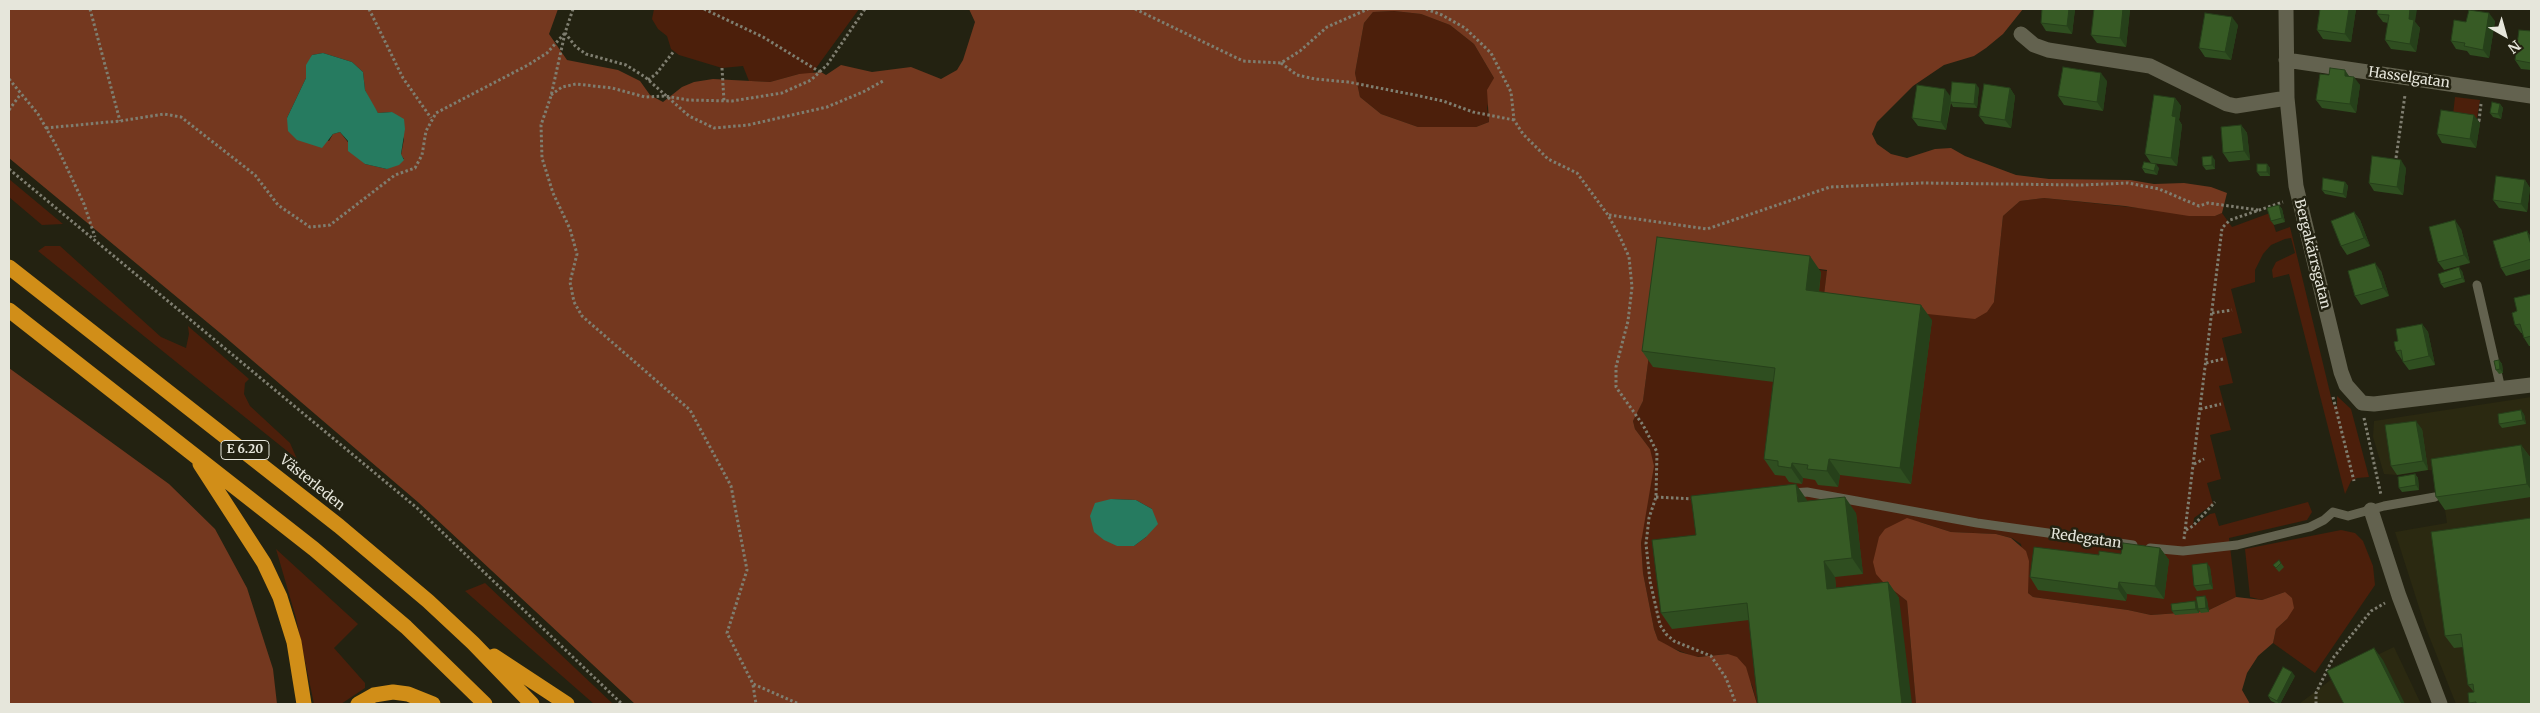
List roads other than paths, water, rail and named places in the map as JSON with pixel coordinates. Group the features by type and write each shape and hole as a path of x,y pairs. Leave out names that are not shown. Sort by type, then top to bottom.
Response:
{"highway":[{"name":"Västerleden","path":"9,267 339,526 473,643 532,704"},
{"name":"E 6.20","path":"9,310 193,452 314,549 406,627 485,704"},
{"path":"193,452 264,563 280,597 294,642 304,704"},
{"path":"473,643 568,704"},
{"path":"358,704 374,695 393,692 408,694 433,704"}],"street":[{"name":"Bergakärrsgatan","path":"2286,9 2287,98 2290,142 2298,197 2341,372 2346,385 2362,402 2393,403 2501,389"},
{"path":"2021,34 2034,45 2048,50 2150,66 2227,104 2236,106 2287,98"},
{"name":"Hasselgatan","path":"2286,60 2531,96"},
{"path":"2501,389 2531,385"},
{"path":"2377,508 2399,596 2440,704"}],"lane":[{"path":"2477,286 2501,389"},
{"name":"Redegatan","path":"1778,494 1807,492 1977,523 2183,551 2237,545 2310,527 2324,520 2333,512 2348,516 2377,508 2435,497"}]}
